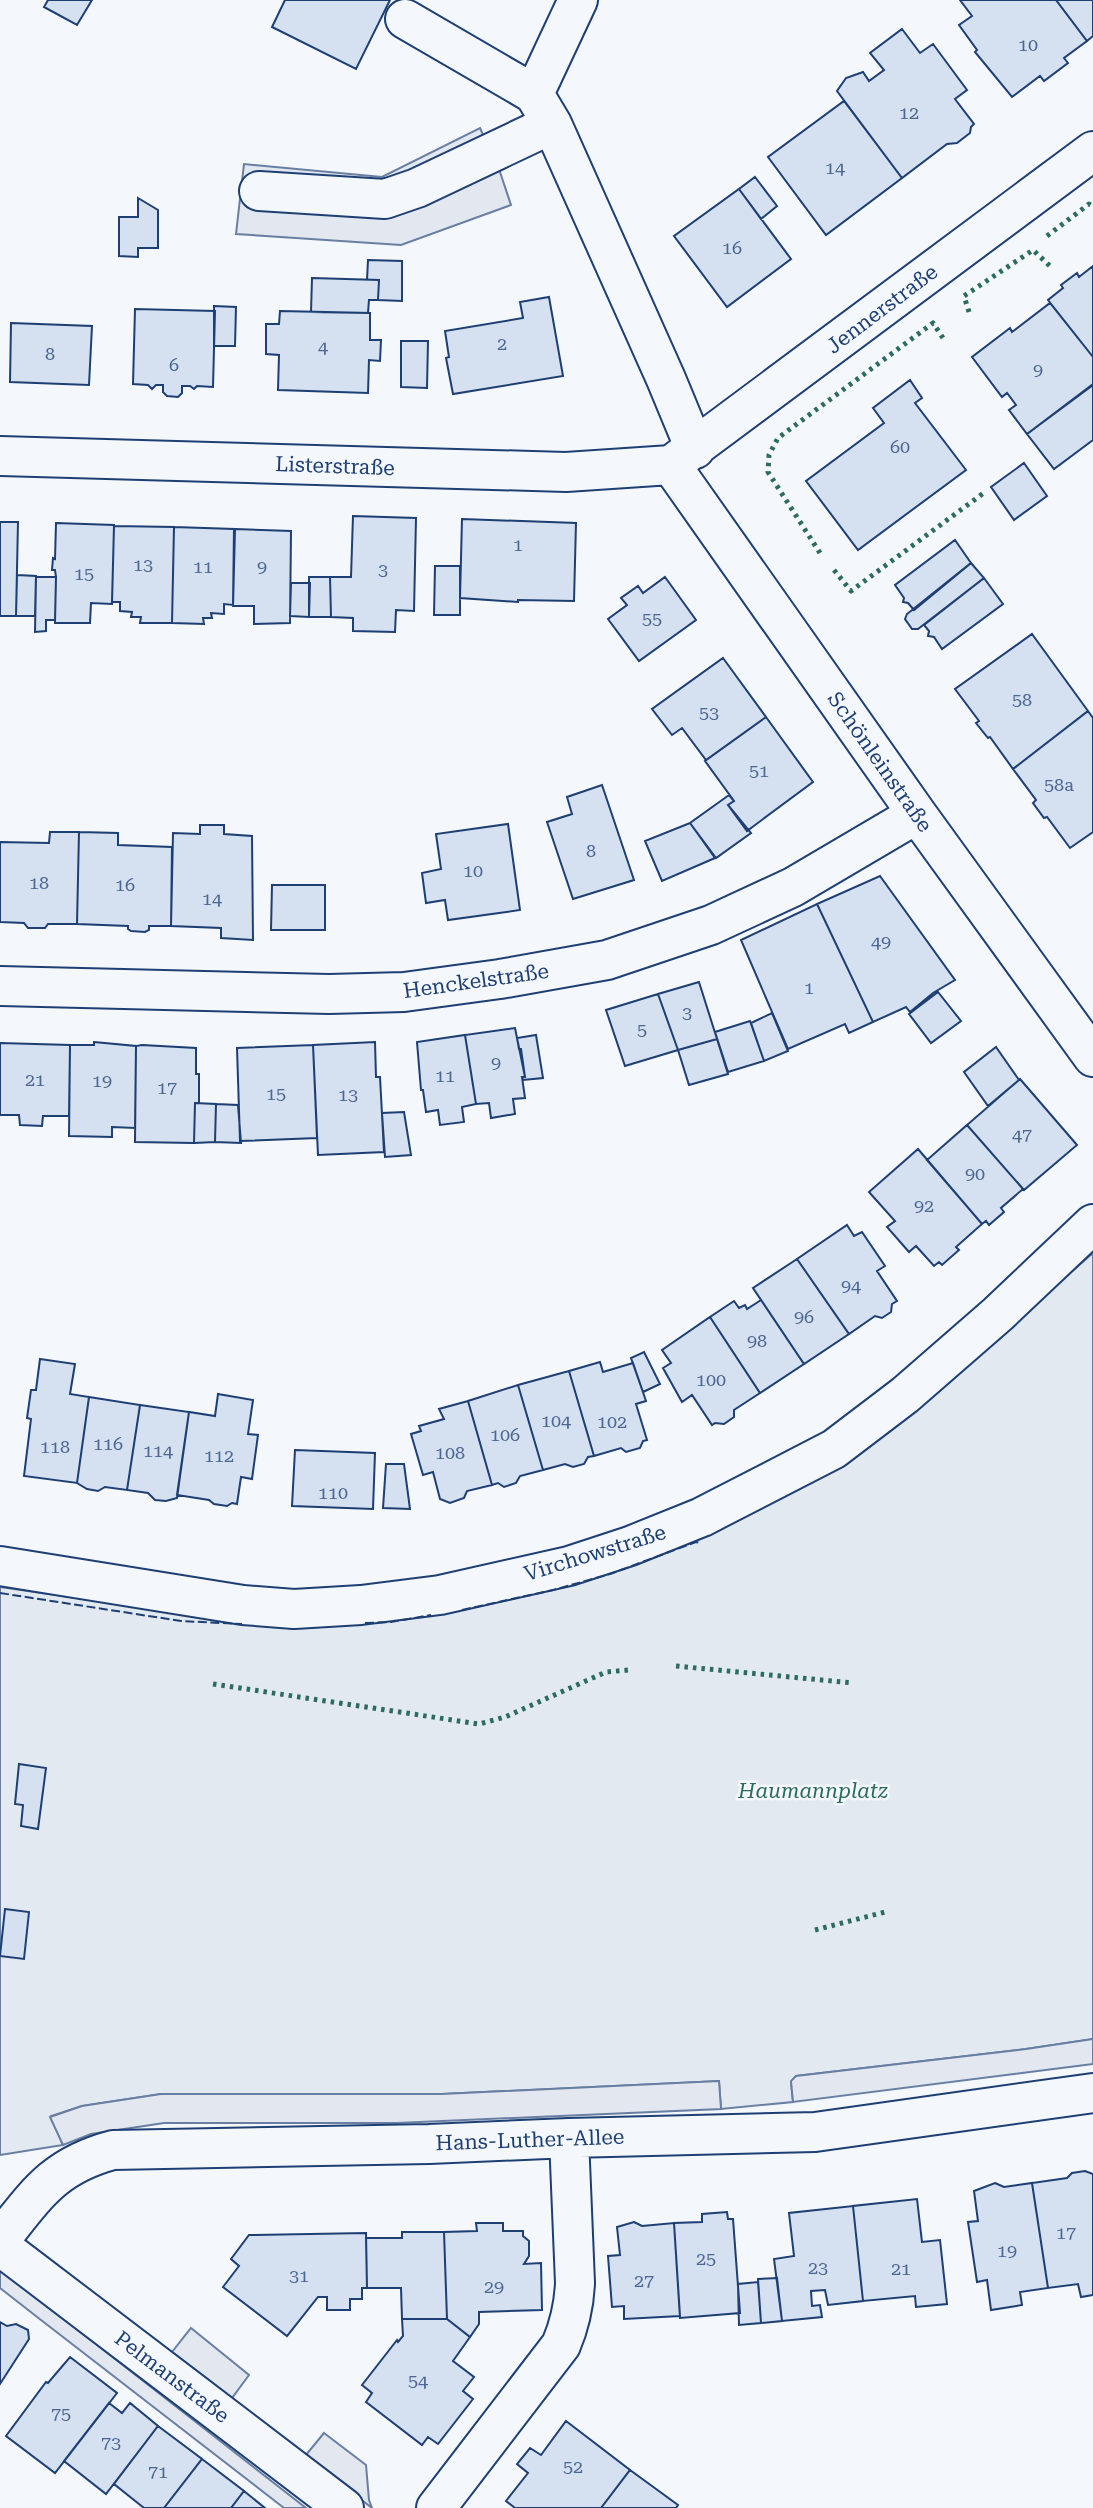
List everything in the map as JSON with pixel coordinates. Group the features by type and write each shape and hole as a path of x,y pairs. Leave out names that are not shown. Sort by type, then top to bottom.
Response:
{"street":[{"path":"259,191 385,199 417,188 543,109 578,0"},
{"path":"405,19 543,109"},
{"name":"Schönleinstraße","path":"543,109 666,379 683,457 917,814 1093,1057"},
{"name":"Jennerstraße","path":"683,457 1093,151"},
{"name":"Listerstraße","path":"0,456 566,472 683,457"},
{"name":"Henckelstraße","path":"0,986 329,995 404,992 500,979 607,960 711,925 793,887 917,814"},
{"name":"Virchowstraße","path":"0,1566 243,1605 294,1609 361,1605 440,1595 569,1566 693,1521 834,1449 905,1395 998,1314 1093,1224"},
{"name":"Hans-Luther-Allee","path":"0,2240 44,2185 76,2162 113,2150 816,2132 1093,2093"},
{"path":"436,2508 561,2345 568,2329 575,2283 569,2138"},
{"name":"Pelmanstraße","path":"0,2246 344,2508"}],"green space":[{"name":"Haumannplatz","path":"1093,1253 1093,2039 796,2076 791,2082 793,2102 721,2109 719,2081 442,2094 161,2094 82,2106 51,2116 63,2145 0,2155 0,1587 174,1612 459,1607 933,1393"}],"shaded area":[{"path":"480,128 500,172 511,205 401,245 236,234 244,164 382,177"},
{"path":"1093,2039 1093,2064 793,2102 791,2081 796,2076"},
{"path":"719,2081 721,2109 397,2123 164,2123 91,2134 63,2145 50,2117 82,2106 161,2094 442,2094"},
{"path":"0,2270 306,2508 284,2508 41,2320 0,2288"},
{"path":"191,2328 249,2375 232,2398 172,2352"},
{"path":"324,2433 366,2465 372,2508 305,2456"}],"building":[{"path":"48,0 92,0 77,25 44,7"},
{"path":"285,0 390,0 356,69 272,27"},
{"path":"960,0 1056,0 1087,41 1064,58 1068,63 1044,81 1040,76 1012,97 975,52 977,50 959,25 972,16"},
{"path":"1056,0 1093,0 1093,36 1087,41"},
{"path":"902,29 920,53 933,44 967,90 955,99 974,124 970,133 957,143 947,144 902,178 837,91 846,78 863,72 869,81 884,70 870,53"},
{"path":"844,101 902,178 826,235 768,157"},
{"path":"755,177 777,206 761,219 739,189"},
{"path":"739,189 791,259 727,307 674,236"},
{"path":"138,198 158,210 158,248 138,248 138,257 119,256 119,217 138,217"},
{"path":"368,260 402,261 402,301 378,300 379,280 367,280"},
{"path":"1093,266 1093,357 1048,300 1063,288 1061,285 1077,273 1079,277"},
{"path":"312,278 379,280 378,300 369,300 368,313 311,312"},
{"path":"549,297 563,376 453,394 446,358 449,357 445,331 523,318 520,302"},
{"path":"1050,303 1093,357 1093,384 1027,434 1009,410 1016,405 1007,393 1002,397 972,357 1010,328 1012,332"},
{"path":"214,306 236,307 235,346 214,346"},
{"path":"135,309 215,311 213,387 197,386 194,389 182,386 182,393 178,397 167,396 163,392 163,385 156,385 152,389 148,385 133,384"},
{"path":"280,311 370,313 370,340 381,340 380,361 369,360 368,393 278,390 279,355 266,354 266,324 279,324"},
{"path":"11,323 92,326 89,385 10,382"},
{"path":"401,341 428,341 427,388 401,387"},
{"path":"910,380 922,398 915,403 966,470 858,550 806,481 884,423 873,408"},
{"path":"1093,385 1093,440 1054,469 1027,434"},
{"path":"1024,463 1047,496 1014,520 991,487"},
{"path":"353,516 416,518 414,611 396,610 395,632 353,631 353,618 331,617 330,577 351,577"},
{"path":"462,519 576,523 574,601 518,602 460,598"},
{"path":"0,522 18,522 16,616 0,616"},
{"path":"56,523 114,525 112,604 91,603 90,623 55,623 56,577 55,570 52,570"},
{"path":"114,526 174,527 172,623 140,623 141,617 131,617 132,612 120,611 120,602 112,602"},
{"path":"174,527 234,529 233,605 224,604 224,614 211,613 212,618 203,618 204,624 172,623"},
{"path":"235,529 291,531 290,623 254,624 254,606 233,606"},
{"path":"955,540 971,563 914,610 908,603 903,602 904,598 895,585"},
{"path":"971,563 984,578 918,629 912,629 905,619 907,614"},
{"path":"435,566 460,566 460,615 434,615"},
{"path":"17,575 36,576 35,616 16,616"},
{"path":"36,577 56,577 55,620 46,620 46,631 35,632"},
{"path":"309,577 330,577 331,617 309,617"},
{"path":"665,577 696,620 639,661 608,619 627,605 621,598 638,586 643,593"},
{"path":"984,578 1003,604 942,649 934,637 928,636 929,631 924,625"},
{"path":"291,583 310,583 309,617 290,616"},
{"path":"1032,634 1088,711 1013,769 990,737 988,738 976,723 979,721 955,689"},
{"path":"723,658 766,717 706,760 682,728 672,735 652,709"},
{"path":"1088,711 1093,718 1093,832 1070,848 1033,803 1036,800 1013,769"},
{"path":"766,717 813,782 747,831 728,805 734,801 705,761"},
{"path":"602,785 634,880 573,899 547,822 572,814 567,797"},
{"path":"729,795 734,801 728,805 751,833 716,858 690,823"},
{"path":"690,823 715,858 662,881 645,841"},
{"path":"508,824 520,910 448,920 445,900 426,903 422,873 441,869 436,834"},
{"path":"200,825 224,825 224,834 252,836 253,940 221,938 221,928 171,926 173,833 200,834"},
{"path":"50,832 79,832 77,924 48,924 45,928 28,928 24,923 0,922 0,842 49,843"},
{"path":"79,832 118,833 118,845 172,847 171,926 149,926 149,930 145,932 131,931 128,926 77,924"},
{"path":"880,876 955,980 933,993 910,1012 906,1007 873,1022 817,904"},
{"path":"272,885 325,885 325,930 271,930"},
{"path":"817,904 873,1022 849,1033 845,1024 788,1049 741,940"},
{"path":"699,982 717,1039 678,1050 658,994"},
{"path":"938,992 961,1021 931,1043 909,1014"},
{"path":"658,994 678,1050 625,1066 606,1010"},
{"path":"772,1013 788,1051 764,1061 751,1023"},
{"path":"750,1021 764,1061 728,1072 715,1032"},
{"path":"515,1028 525,1077 522,1077 525,1098 513,1099 515,1114 491,1118 489,1103 476,1104 465,1035"},
{"path":"465,1035 476,1104 462,1107 464,1122 440,1125 438,1110 426,1112 421,1090 417,1042"},
{"path":"536,1035 543,1078 523,1080 522,1077 525,1077 521,1049 517,1038"},
{"path":"717,1039 728,1074 689,1085 678,1050"},
{"path":"94,1042 136,1046 135,1128 112,1127 112,1137 69,1136 70,1045 94,1045"},
{"path":"375,1042 376,1077 380,1077 384,1152 318,1155 313,1045"},
{"path":"0,1043 70,1045 69,1116 43,1116 42,1126 20,1125 19,1115 0,1115"},
{"path":"313,1045 317,1138 240,1141 237,1048"},
{"path":"136,1046 196,1048 199,1103 195,1103 194,1143 135,1142"},
{"path":"996,1047 1019,1080 988,1106 964,1072"},
{"path":"1020,1079 1077,1145 1024,1190 967,1125"},
{"path":"195,1103 216,1104 215,1142 194,1143"},
{"path":"216,1104 238,1105 241,1143 215,1142"},
{"path":"404,1112 411,1155 385,1157 382,1113"},
{"path":"967,1125 1023,1189 1001,1208 1004,1212 989,1225 986,1221 982,1224 927,1160"},
{"path":"918,1149 982,1224 956,1247 959,1250 942,1265 939,1262 934,1266 916,1246 909,1252 887,1227 895,1221 869,1192"},
{"path":"847,1225 854,1236 862,1232 885,1266 877,1271 897,1301 892,1304 891,1312 882,1318 875,1316 849,1334 797,1259"},
{"path":"797,1259 849,1334 804,1364 753,1288"},
{"path":"761,1300 804,1364 760,1393 710,1317 734,1301 739,1308 745,1305 747,1309"},
{"path":"710,1317 760,1393 734,1410 734,1417 724,1424 712,1425 692,1395 682,1402 663,1368 671,1363 662,1350"},
{"path":"644,1352 660,1384 643,1392 631,1358"},
{"path":"40,1359 75,1364 70,1394 89,1397 77,1483 24,1476 31,1419 27,1418 31,1390 36,1390"},
{"path":"600,1362 603,1372 633,1363 646,1401 636,1404 647,1440 643,1441 640,1448 626,1452 621,1448 594,1456 569,1371"},
{"path":"569,1371 594,1456 588,1457 584,1464 573,1467 565,1464 543,1470 518,1385"},
{"path":"518,1385 543,1470 520,1476 516,1483 504,1487 498,1483 492,1485 468,1401"},
{"path":"218,1394 253,1400 248,1434 258,1435 252,1479 241,1477 237,1504 227,1506 177,1495 189,1412 215,1416"},
{"path":"89,1397 140,1405 127,1490 105,1487 98,1491 77,1483"},
{"path":"468,1401 492,1485 467,1491 464,1498 450,1503 440,1499 433,1472 423,1475 411,1434 421,1431 419,1426 444,1419 439,1409"},
{"path":"140,1405 189,1412 177,1498 155,1500 148,1493 127,1490"},
{"path":"295,1450 375,1453 373,1509 292,1506"},
{"path":"386,1464 404,1464 410,1509 383,1508"},
{"path":"19,1764 46,1768 38,1829 21,1826 23,1805 15,1804"},
{"path":"5,1909 29,1912 24,1959 0,1956"},
{"path":"1085,2171 1093,2174 1093,2295 1081,2297 1078,2284 1048,2288 1032,2183 1067,2178 1072,2173"},
{"path":"995,2183 1004,2187 1032,2183 1048,2288 1020,2292 1022,2305 991,2310 987,2280 977,2282 968,2222 978,2221 974,2191"},
{"path":"917,2199 922,2242 940,2240 947,2304 916,2307 915,2296 863,2301 853,2206"},
{"path":"853,2206 863,2301 828,2305 825,2290 811,2291 812,2306 820,2305 822,2317 782,2321 774,2259 794,2256 789,2213"},
{"path":"727,2212 728,2219 733,2219 740,2313 680,2318 674,2223 702,2222 702,2214"},
{"path":"634,2222 642,2226 674,2223 680,2316 624,2319 624,2306 612,2307 608,2256 620,2255 617,2227"},
{"path":"476,2223 503,2223 503,2231 523,2231 523,2236 529,2241 529,2256 524,2264 541,2263 542,2310 479,2312 479,2324 470,2337 447,2319 444,2232 477,2231"},
{"path":"402,2232 444,2232 447,2319 402,2319 401,2288 367,2288 366,2238 402,2238"},
{"path":"366,2233 367,2288 362,2288 362,2299 350,2299 350,2310 327,2310 327,2297 318,2297 287,2336 223,2287 239,2266 231,2259 249,2235"},
{"path":"777,2278 782,2321 761,2323 758,2279"},
{"path":"758,2282 761,2323 739,2325 738,2284"},
{"path":"402,2319 447,2319 470,2337 453,2361 474,2377 463,2391 473,2399 438,2444 428,2437 422,2445 366,2402 372,2393 362,2385 403,2336"},
{"path":"0,2322 7,2326 16,2324 28,2330 29,2339 0,2384"},
{"path":"70,2357 117,2393 55,2473 6,2436 46,2382 48,2383"},
{"path":"109,2403 122,2413 130,2403 158,2426 106,2494 64,2461"},
{"path":"566,2421 630,2470 601,2508 515,2508 506,2501 528,2473 517,2464 530,2448 541,2455"},
{"path":"158,2426 202,2459 164,2508 144,2508 114,2484"},
{"path":"202,2459 244,2491 231,2508 164,2508"},
{"path":"630,2470 678,2505 676,2508 601,2508"},
{"path":"244,2491 265,2508 231,2508"}],"hedge":[{"path":"1047,236 1089,204 1093,207"},
{"path":"969,312 964,296 1033,250 1052,268"},
{"path":"820,553 768,472 769,455 778,438 933,323 943,338"},
{"path":"834,570 851,591 985,492"},
{"path":"676,1666 853,1683"},
{"path":"213,1684 479,1724 505,1717 606,1672 629,1670"},
{"path":"815,1930 889,1911"}],"fence":[{"path":"462,1610 610,1574 696,1542 700,1543"},
{"path":"0,1593 181,1621 242,1624"},
{"path":"365,1623 391,1622 431,1615"}]}
